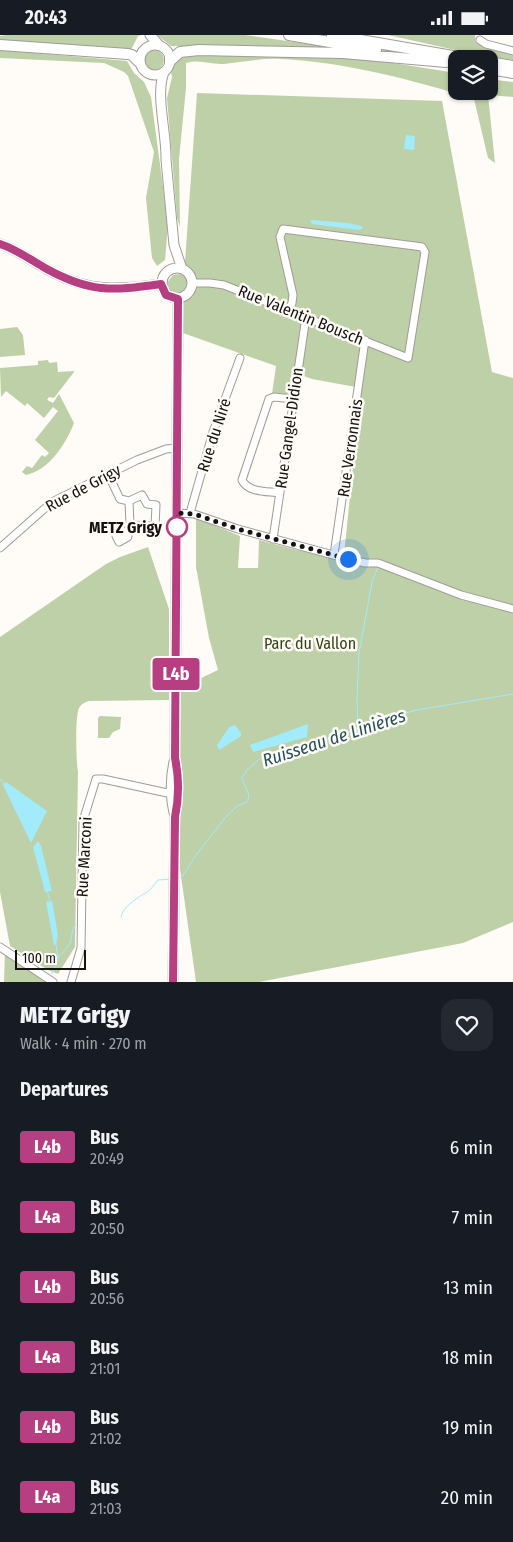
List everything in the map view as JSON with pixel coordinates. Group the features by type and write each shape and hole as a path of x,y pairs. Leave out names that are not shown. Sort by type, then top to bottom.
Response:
{"highway":[{"path":"289,35 448,60"},
{"path":"332,35 448,59"},
{"path":"367,35 448,59"},
{"path":"0,45 128,54 132,55 139,62"},
{"path":"170,61 180,52 199,50 343,53 448,60"},
{"path":"498,64 513,66"},
{"path":"498,70 513,73"}],"main road":[{"path":"166,159 155,86 139,62 141,52 149,35 168,52 170,61 161,81 160,92 174,245 182,269"},
{"path":"144,49 155,45 160,46"},
{"path":"148,74 156,75 164,72"},
{"path":"1,244 63,278 84,286 110,289 161,284"},
{"path":"168,270 182,269 189,274 192,283 187,295 178,299 166,295 161,284 163,276 168,270 174,245"},
{"path":"173,982 175,817 177,807 175,758 178,299"},
{"path":"175,758 172,768 172,807 175,817"}],"street":[{"path":"480,40 486,44 513,51"},
{"name":"Rue Valentin Bousch","path":"192,283 224,285 408,358 425,252 422,247 283,229 280,237 293,295 289,310"},
{"name":"Rue Gangel-Didion","path":"273,539 306,317"},
{"name":"Rue Verronnais","path":"334,555 365,341"},
{"name":"Rue du Niré","path":"190,513 214,432 240,358"},
{"path":"280,493 251,489 242,481 269,399 274,397 293,399"},
{"name":"Rue de Grigy","path":"0,548 52,502 137,461 166,449 178,448"},
{"path":"108,475 120,499 129,501 142,495 147,504 156,505 155,526 129,528 129,501"},
{"path":"177,513 190,513 273,539 366,563 378,563 461,595 513,609"},
{"name":"Rue Marconi","path":"71,982 81,949 83,821 96,779 172,794"},
{"path":"0,947 53,982"}],"green space":[{"path":"142,35 138,36 131,50 0,42 0,36"},
{"path":"157,35 245,35 329,47 329,50 247,46 171,46"},
{"path":"388,35 475,35 476,43 513,54 513,60 498,58 498,50 455,50"},
{"path":"0,50 127,61 134,73 144,82 151,97 168,225 165,260 157,266 152,258 146,198 154,152 128,76 124,72 104,63 0,58"},
{"path":"154,50 161,53 164,60 161,67 154,70 147,67 144,60 147,53"},
{"path":"180,55 301,56 368,59 448,72 448,91 379,73 305,61 274,59 224,64 186,63 186,88 179,159 180,227 177,218 167,98 172,77 171,72"},
{"path":"498,80 513,82 513,97 498,96"},
{"name":"Parc du Vallon","path":"197,93 442,101 492,372 513,378 513,922 463,943 259,982 196,982 179,862 178,689 218,670 209,638 196,567 196,518 240,536 238,568 258,568 259,540 297,550 344,555 361,388 312,379 293,372 289,396 272,394 276,366 183,333 184,292 174,293 169,289 167,283 173,275 179,274 184,276"},
{"path":"474,100 489,100 495,163 488,158"},
{"path":"17,327 23,335 25,355 0,357 0,329"},
{"path":"48,360 49,363 57,362 58,372 74,371 54,398 49,397 47,400 53,403 59,394 74,423 56,455 42,468 26,475 22,472 27,466 32,468 42,455 45,457 49,453 35,440 58,411 53,407 44,418 27,403 25,406 6,391 1,397 0,368 38,365 38,361"},
{"path":"148,547 169,609 169,700 89,701 83,703 79,708 76,729 78,772 75,947 58,974 48,970 10,946 0,892 0,637 106,564"},
{"path":"100,716 121,717 120,729 113,732 109,738 98,738 98,718"},
{"path":"5,951 50,982 4,982"}],"water":[{"path":"406,135 415,136 414,150 404,149"},
{"path":"310,221 348,223 363,228 359,230 312,224"},
{"path":"308,724 307,737 253,752 250,745"},
{"path":"235,725 241,736 219,750 217,745 229,727"},
{"path":"6,782 47,811 31,843 3,785"},
{"path":"38,841 41,846 52,891 45,892 33,847"},
{"path":"52,901 58,935 56,945 54,945 46,902"}],"waterway":[{"path":"358,726 359,653 372,582 378,567"},
{"name":"Ruisseau de Linières","path":"177,879 182,877 196,855 224,819 237,806 247,802 249,796 242,778 247,770 258,760 268,755 323,741 380,720 417,710 513,694"},
{"path":"0,779 4,784"},
{"name":"Ruisseau de Linières","path":"121,917 128,905 150,890 158,880 171,879"},
{"path":"47,890 50,901"},
{"name":"Ruisseau de Linières","path":"58,958 70,944 76,924"},
{"name":"Ruisseau de Linières","path":"52,974 58,959 56,944"}],"bus line":[{"name":"L4b","path":"0,244 63,278 84,286 110,289 161,284 166,295 178,299 175,758 177,768 177,807 175,817 173,982"}],"place":[{"name":"METZ Grigy","path":"177,527"}],"route":[{"path":"177,527 177,513 190,513 238,529 348,559"}]}
